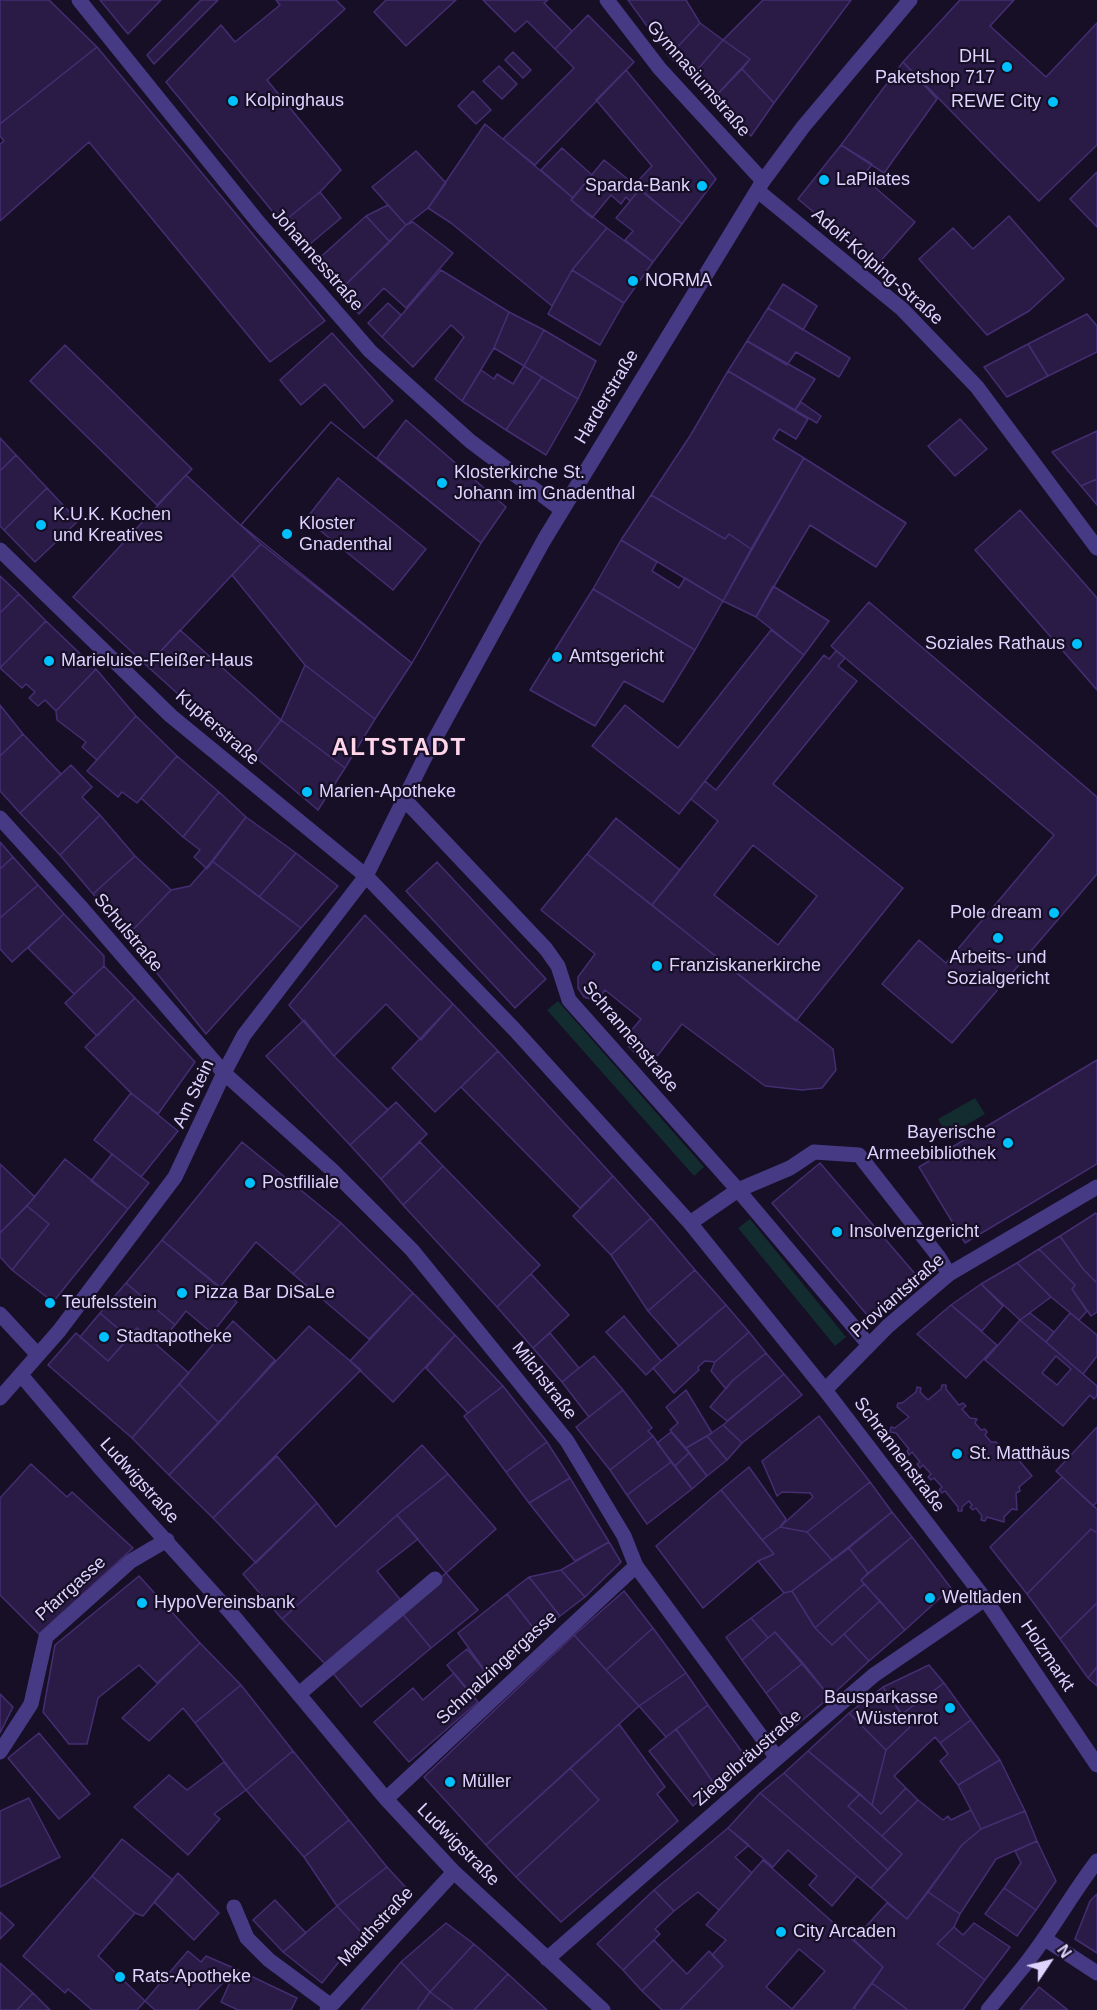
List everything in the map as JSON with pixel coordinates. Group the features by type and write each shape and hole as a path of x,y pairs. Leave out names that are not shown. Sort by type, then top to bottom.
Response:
{"street":[{"name":"Johannesstraße","path":"79,0 258,222 370,351 470,441 562,510"},
{"name":"Gymnasiumstraße","path":"607,0 660,69 760,186"},
{"name":"Harderstraße","path":"366,876 404,799 562,510 760,186 803,127 910,0"},
{"name":"Adolf-Kolping-Straße","path":"760,186 902,309 977,387 1097,548"},
{"name":"Kupferstraße","path":"0,550 171,716 366,876"},
{"name":"Schrannenstraße","path":"404,799 546,949 558,966 569,1000 738,1190 870,1345"},
{"name":"Schulstraße","path":"0,818 79,905 224,1073"},
{"name":"Schrannenstraße","path":"366,876 519,1034 690,1223 825,1390 985,1599"},
{"name":"Am Stein","path":"0,1398 59,1331 175,1178 244,1035 366,876"},
{"name":"Milchstraße","path":"224,1073 332,1170 412,1250 567,1441 624,1536 636,1566 772,1762"},
{"path":"690,1223 738,1190 790,1168 814,1152 859,1155 938,1256 949,1274"},
{"name":"Proviantstraße","path":"825,1390 870,1345 949,1274 1097,1187"},
{"path":"0,1314 39,1355"},
{"name":"Ludwigstraße","path":"21,1375 100,1468 167,1540 386,1799 454,1872 603,2010"},
{"name":"Pfarrgasse","path":"0,1752 31,1704 46,1637 131,1561 167,1540"},
{"name":"Schmalzingergasse","path":"386,1799 636,1566"},
{"path":"299,1694 435,1579"},
{"name":"Ziegelbräustraße","path":"547,1959 874,1675 985,1599"},
{"name":"Holzmarkt","path":"985,1599 1097,1765"},
{"path":"988,2010 1046,1939 1069,1899 1097,1861"},
{"name":"Mauthstraße","path":"328,2007 454,1872"},
{"path":"234,1907 247,1938 269,1960 328,2007"},
{"path":"1046,1939 1097,1973"}],"green space":[{"path":"558,1001 704,1167 694,1176 547,1010"},
{"path":"975,1098 985,1114 947,1136 938,1119"},
{"path":"750,1219 846,1337 835,1346 738,1228"}],"building":[{"path":"0,0 49,0 97,47 0,124"},
{"path":"100,0 161,0 128,34"},
{"path":"201,0 218,0 154,64 147,55"},
{"name":"Kolpinghaus","path":"276,0 336,0 345,9 267,80 341,170 320,192 282,223 166,82 221,25 235,42 280,5"},
{"path":"386,0 456,0 406,46 374,12"},
{"path":"483,0 548,0 544,3 572,31 555,49 527,21 515,32"},
{"path":"628,0 686,0 700,23 669,56"},
{"path":"763,0 851,0 774,103 742,69 750,59 723,40"},
{"path":"960,0 1014,0 990,26 1046,77 1097,23 1097,145 1039,201 903,62"},
{"path":"588,15 634,62 535,165 503,139 574,68 555,49"},
{"path":"700,23 723,40 691,77 669,56"},
{"path":"723,40 750,59 712,100 691,77"},
{"path":"97,47 325,321 270,362 89,142 0,221 0,144 4,141 0,136 0,124"},
{"path":"513,52 531,70 523,78 505,60"},
{"path":"903,62 937,99 884,173 841,145"},
{"path":"499,66 517,84 502,99 483,81"},
{"path":"742,69 774,103 751,136 712,100"},
{"path":"626,70 716,179 682,224 634,185 652,166 596,100"},
{"path":"473,91 491,110 476,124 458,106"},
{"path":"485,124 573,198 571,200 607,228 572,270 552,306 451,223 428,208"},
{"path":"841,145 872,164 863,177 915,222 877,265 798,199"},
{"path":"562,148 592,175 573,198 541,170"},
{"path":"416,151 446,183 428,208 406,225 372,187"},
{"path":"604,160 640,189 630,201 626,197 621,204 611,195 592,218 571,200"},
{"path":"1097,172 1097,227 1070,199"},
{"path":"640,189 682,224 653,262 625,240 633,231 616,218"},
{"path":"320,192 341,218 304,249 282,223"},
{"path":"388,205 406,225 390,242 366,216"},
{"path":"366,216 390,242 339,291 315,262"},
{"path":"1009,216 1064,279 1029,311 987,335 919,259 953,228 973,249"},
{"path":"413,222 453,253 406,308 384,288 359,314 339,291 406,225"},
{"path":"607,228 653,262 624,303 572,270"},
{"path":"441,270 509,312 494,348 462,401 435,379 464,337 451,325 413,367 382,337"},
{"path":"572,270 624,303 600,345 548,314"},
{"path":"783,284 817,306 803,330 768,308"},
{"path":"388,303 401,315 382,337 368,323"},
{"path":"768,308 850,358 839,377 796,352 787,365 747,341"},
{"path":"509,312 544,330 524,366 494,348"},
{"path":"1087,314 1097,326 1097,352 1048,376 1028,344"},
{"path":"544,330 596,361 578,399 524,366"},
{"path":"332,333 393,401 364,428 325,384 301,405 280,380"},
{"path":"747,341 815,379 795,410 728,371"},
{"path":"1028,344 1048,376 1007,397 984,367"},
{"path":"65,345 192,469 157,505 30,381"},
{"path":"524,366 542,377 506,430 462,401 481,370 494,379 497,374 513,384"},
{"path":"728,371 808,419 796,439 779,429 773,439 804,458 751,549 729,534 725,539 651,495 690,436"},
{"path":"542,377 578,399 546,455 506,430"},
{"path":"801,402 821,416 817,423 795,410"},
{"path":"960,419 987,449 955,476 928,446"},
{"name":"Klosterkirche St. Johann im Gnadenthal","path":"406,420 506,507 481,543 377,458"},
{"name":"Kloster Gnadenthal","path":"331,422 481,543 412,663 241,525","holes":["338,478 426,549 393,590 306,519"]},
{"name":"Kloster Gnadenthal","path":"331,422 481,543 412,663 241,525"},
{"path":"1097,431 1097,479 1081,486 1052,452"},
{"path":"0,438 16,455 0,471"},
{"path":"16,455 47,488 4,530 0,526 0,471"},
{"path":"804,458 906,523 876,567 810,525 756,617 723,601"},
{"path":"186,475 261,544 147,666 73,597"},
{"path":"1097,479 1097,505 1081,486"},
{"name":"K.U.K. Kochen und Kreatives","path":"47,488 78,521 35,562 4,530"},
{"path":"651,495 725,539 729,534 751,549 723,601 621,540"},
{"name":"Soziales Rathaus","path":"1020,510 1097,598 1097,690 975,550"},
{"path":"621,540 657,562 652,571 679,588 685,578 723,601 695,650 593,589"},
{"path":"261,544 412,663 375,719 305,665 232,575"},
{"path":"0,576 19,594 0,613"},
{"path":"773,586 829,621 804,655 756,617"},
{"path":"593,589 695,650 663,702 624,681 595,726 530,690"},
{"path":"19,594 46,621 0,668 0,613"},
{"path":"869,602 1097,797 1097,874 952,1043 882,984 919,940 946,963 1054,835 831,646"},
{"path":"46,621 96,669 56,711 45,700 38,706 29,698 35,692 26,684 22,688 0,668"},
{"path":"180,630 281,720 254,756 219,731 147,666"},
{"path":"771,630 804,655 679,814 592,746 625,705 678,748"},
{"path":"836,651 845,658 838,666 857,681 773,784 903,888 796,1021 652,905 718,821 691,799 705,781 716,790 824,655 829,659","holes":["753,845 817,896 778,945 714,895"]},
{"path":"305,665 375,719 345,768 281,720"},
{"path":"96,669 136,716 97,760 82,747 86,742 57,720 56,711"},
{"path":"0,705 23,734 0,756"},
{"path":"136,716 177,756 137,803 122,792 118,797 87,771"},
{"path":"281,720 345,768 318,810 254,756"},
{"path":"23,734 61,774 20,813 0,791 0,756"},
{"path":"177,756 219,792 183,837 141,798"},
{"path":"71,765 92,787 82,797 100,815 60,855 20,813"},
{"path":"219,792 246,817 207,869 194,857 200,850 183,837"},
{"path":"100,815 135,856 93,894 60,855"},
{"path":"246,817 296,853 259,897 212,861"},
{"path":"616,818 680,870 652,905 587,854"},
{"path":"0,842 13,857 0,869"},
{"path":"296,853 338,886 301,928 259,897"},
{"name":"Franziskanerkirche","path":"587,854 833,1049 836,1070 822,1088 802,1090 765,1086 682,1024 658,1055 642,1060 629,1047 630,1032 641,1019 605,990 600,997 590,999 584,997 578,988 578,977 595,954 541,910"},
{"path":"135,856 171,890 127,936 93,894"},
{"path":"13,857 38,885 0,918 0,869"},
{"path":"212,861 301,928 206,1034 127,936 171,890 190,886"},
{"path":"437,862 546,979 515,1008 406,891"},
{"path":"38,885 64,914 12,962 0,949 0,918"},
{"path":"64,914 104,956 104,966 74,994 28,948"},
{"path":"365,915 453,1004 421,1040 386,1004 334,1056 289,1005"},
{"path":"104,966 135,998 97,1036 65,1003"},
{"path":"135,998 195,1062 158,1114 131,1093 85,1047"},
{"path":"453,1004 498,1051 435,1112 392,1068"},
{"path":"304,1020 334,1056 388,1110 350,1145 266,1056"},
{"path":"498,1051 613,1176 580,1208 461,1087"},
{"path":"1097,1060 1097,1164 965,1243 919,1167"},
{"path":"131,1093 178,1131 141,1177 94,1140"},
{"path":"396,1102 427,1134 381,1179 350,1145"},
{"name":"Postfiliale","path":"242,1142 341,1223 293,1274 256,1242 220,1287 162,1240"},
{"path":"420,1142 443,1166 403,1205 381,1179"},
{"path":"112,1154 149,1183 128,1209 91,1181"},
{"path":"65,1159 128,1209 53,1302 12,1270 49,1224 27,1206"},
{"name":"Insolvenzgericht","path":"820,1163 916,1275 868,1316 772,1203"},
{"path":"0,1164 35,1197 0,1233"},
{"path":"443,1166 540,1265 497,1307 403,1205"},
{"path":"613,1176 651,1218 611,1255 573,1216"},
{"path":"27,1206 49,1224 12,1270 0,1257 0,1233"},
{"path":"1096,1213 1097,1283 1083,1269 1060,1236"},
{"path":"651,1218 695,1270 648,1311 611,1255"},
{"path":"341,1223 413,1293 369,1339 293,1274"},
{"path":"1060,1236 1083,1269 1097,1283 1097,1312 1091,1316 1072,1289 1075,1285 1039,1249"},
{"name":"Pizza Bar DiSaLe","path":"162,1240 237,1302 212,1333 186,1311 175,1325 126,1283"},
{"path":"1039,1249 1075,1285 1072,1289 1087,1311 1079,1320 1051,1297 1017,1263"},
{"path":"1017,1263 1051,1297 1020,1320 981,1284"},
{"path":"695,1270 726,1305 679,1346 648,1311"},
{"path":"531,1274 569,1315 533,1348 497,1307"},
{"path":"126,1283 175,1325 157,1345 137,1328 129,1338 100,1313"},
{"path":"981,1284 1003,1306 982,1331 951,1305"},
{"path":"413,1293 455,1335 393,1402 350,1361"},
{"path":"726,1305 749,1332 715,1362 705,1361 698,1367 699,1370 674,1393 653,1368"},
{"path":"951,1305 997,1345 966,1378 917,1334"},
{"name":"Stadtapotheke","path":"100,1313 129,1338 108,1361 80,1337"},
{"path":"1030,1313 1054,1332 1046,1342 1020,1320"},
{"path":"1070,1313 1097,1335 1097,1356 1083,1374 1046,1342"},
{"path":"624,1316 661,1361 646,1375 606,1332"},
{"path":"1020,1320 1097,1386 1097,1396 1094,1399 1090,1395 1063,1426 985,1360","holes":["1056,1356 1071,1369 1057,1385 1042,1373"]},
{"path":"233,1321 275,1360 219,1423 179,1384"},
{"path":"309,1326 361,1370 213,1518 169,1475"},
{"path":"137,1328 189,1373 132,1438 48,1365 76,1333 108,1361"},
{"path":"749,1332 766,1353 732,1381 726,1389 711,1371 715,1362"},
{"path":"550,1333 579,1368 562,1382 533,1348"},
{"path":"455,1335 503,1386 468,1413 426,1368"},
{"path":"766,1353 784,1374 727,1421 710,1407 732,1381"},
{"path":"594,1356 623,1390 589,1417 562,1382"},
{"path":"784,1374 802,1395 742,1443 723,1425"},
{"path":"179,1384 219,1423 169,1475 132,1438"},
{"name":"St. Matthäus","path":"942,1385 946,1385 946,1389 959,1405 963,1403 966,1406 962,1409 970,1418 977,1419 975,1423 981,1430 985,1429 987,1432 985,1435 991,1442 998,1444 996,1448 1004,1458 1012,1452 1032,1476 1019,1487 1020,1491 1016,1493 1017,1510 1012,1509 1004,1517 1004,1522 987,1517 985,1521 981,1520 982,1516 976,1508 973,1510 970,1507 972,1505 969,1501 962,1507 962,1511 958,1511 958,1507 945,1491 942,1493 939,1490 942,1487 934,1478 931,1480 928,1477 931,1474 923,1465 920,1468 917,1464 920,1462 912,1452 909,1455 907,1451 909,1449 896,1433 890,1432 891,1427 895,1428 909,1417 897,1407 898,1403 902,1403 916,1392 917,1387 921,1388 920,1392 928,1400 941,1389"},
{"path":"503,1386 547,1442 506,1472 464,1416"},
{"path":"623,1390 652,1428 648,1431 653,1436 610,1470 576,1427"},
{"path":"686,1390 712,1433 686,1448 670,1430 678,1423 666,1407"},
{"path":"819,1416 870,1482 807,1532 780,1527 813,1497 810,1493 782,1492 777,1496 762,1461"},
{"path":"723,1425 742,1443 727,1460 707,1436"},
{"path":"1097,1427 1097,1502 1093,1506 1056,1471"},
{"path":"671,1432 689,1453 675,1466 657,1443"},
{"path":"653,1436 671,1462 627,1495 610,1470"},
{"path":"707,1436 727,1460 707,1476 686,1448"},
{"path":"547,1442 570,1478 529,1503 506,1472"},
{"path":"422,1445 448,1474 397,1515 282,1619 243,1574 317,1503 336,1527"},
{"path":"689,1453 707,1476 692,1489 675,1466"},
{"path":"277,1456 317,1503 256,1563 213,1518"},
{"path":"671,1462 692,1489 647,1524 627,1495"},
{"path":"31,1464 67,1497 72,1492 133,1548 39,1634 0,1595 0,1498"},
{"path":"749,1467 786,1519 780,1527 762,1540 721,1490"},
{"path":"448,1474 496,1529 446,1573 397,1515"},
{"path":"1062,1477 1097,1509 1097,1533 1091,1529 1027,1594 990,1547"},
{"path":"570,1478 609,1542 575,1561 529,1503"},
{"path":"870,1482 892,1512 832,1560 807,1532"},
{"path":"721,1490 774,1554 758,1561 703,1608 656,1546"},
{"path":"892,1512 912,1537 868,1573 849,1548"},
{"path":"397,1515 418,1539 377,1571 403,1603 327,1666 282,1619"},
{"path":"780,1527 807,1532 832,1560 792,1591 784,1593 758,1561 774,1554 762,1540"},
{"path":"1091,1529 1097,1533 1097,1603 1060,1639 1027,1594"},
{"path":"912,1537 951,1588 905,1630 861,1580"},
{"path":"609,1542 621,1562 585,1597 561,1570"},
{"path":"849,1548 868,1573 861,1580 864,1584 815,1628 792,1591"},
{"path":"561,1570 585,1597 560,1616 529,1577"},
{"path":"446,1573 478,1610 431,1648 402,1613"},
{"path":"139,1576 200,1643 157,1683 139,1665 98,1698 87,1744 69,1744 43,1712 55,1645"},
{"path":"529,1577 560,1616 538,1634 507,1594"},
{"path":"864,1584 880,1601 832,1645 815,1628"},
{"path":"624,1591 653,1628 606,1670 574,1635"},
{"path":"792,1591 815,1628 832,1645 844,1634 869,1661 830,1697 775,1632 768,1638 751,1618 784,1593"},
{"path":"507,1594 538,1634 488,1675 458,1633"},
{"path":"880,1601 905,1630 869,1661 844,1634"},
{"path":"1097,1603 1097,1667 1088,1678 1060,1639"},
{"path":"402,1613 431,1648 361,1707 332,1672"},
{"path":"751,1618 768,1638 742,1660 726,1637"},
{"path":"653,1628 686,1673 639,1706 606,1670"},
{"path":"775,1632 803,1663 766,1693 742,1660"},
{"path":"574,1635 639,1706 486,1845 424,1777"},
{"path":"200,1643 241,1685 195,1723 183,1708 149,1741 122,1718"},
{"path":"467,1649 488,1675 468,1691 447,1665"},
{"path":"803,1663 830,1697 792,1729 766,1693"},
{"path":"929,1665 944,1683 902,1714 883,1687"},
{"path":"1097,1667 1097,1686 1088,1678"},
{"path":"454,1673 478,1702 409,1762 374,1722 413,1688 423,1700"},
{"path":"686,1673 708,1705 666,1737 639,1706"},
{"path":"944,1683 971,1720 940,1743 935,1737 894,1776 906,1788 881,1814 872,1805 886,1750 910,1727 902,1714"},
{"path":"241,1685 293,1751 246,1790 195,1723"},
{"path":"883,1687 910,1727 886,1750 849,1713"},
{"path":"0,1694 13,1707 0,1733"},
{"path":"708,1705 745,1756 715,1785 676,1729"},
{"path":"849,1713 886,1750 872,1805 808,1751"},
{"path":"971,1720 1000,1760 958,1785 940,1761 948,1754 940,1743"},
{"path":"619,1724 665,1787 657,1794 678,1821 561,1922 516,1877 599,1800 570,1768"},
{"path":"676,1729 715,1785 693,1806 649,1751"},
{"path":"39,1733 90,1794 59,1819 8,1758"},
{"path":"293,1751 349,1820 304,1857 246,1790"},
{"path":"808,1751 860,1794 848,1806 902,1854 888,1870 784,1773"},
{"path":"1000,1760 1025,1811 981,1829 958,1785"},
{"path":"224,1762 246,1790 214,1814 220,1819 188,1855 134,1807 169,1775 187,1790"},
{"path":"570,1768 599,1800 516,1877 486,1845"},
{"path":"784,1773 888,1870 871,1888 760,1793"},
{"path":"906,1788 918,1800 882,1836 848,1806 860,1794 881,1814"},
{"path":"760,1793 857,1876 832,1906 809,1885 817,1876 788,1850 773,1867 728,1828"},
{"path":"29,1798 60,1857 0,1887 0,1811"},
{"path":"918,1800 943,1820 948,1816 951,1820 971,1810 981,1829 962,1845 907,1919 871,1888 902,1854 882,1836"},
{"path":"1025,1811 1037,1841 996,1859 960,1914 928,1892 962,1845 981,1829"},
{"path":"349,1820 387,1867 337,1906 304,1857"},
{"path":"728,1828 749,1845 735,1857 752,1873 719,1910 698,1892 674,1911 654,1890"},
{"path":"122,1839 173,1880 143,1916 135,1913 92,1876"},
{"path":"1037,1841 1056,1881 1036,1910 1004,1888 1021,1863 1015,1851"},
{"name":"City Arcaden","path":"763,1860 883,1967 852,2010 680,2010 723,1966 712,1955 726,1940 706,1925","holes":["799,1949 825,1971 792,2009 766,1987"]},
{"path":"387,1867 410,1892 362,1933 337,1906"},
{"path":"178,1873 219,1913 194,1940 154,1902"},
{"path":"92,1876 135,1913 98,1956 145,2001 137,2010 92,2010 68,1989 65,1993 23,1956"},
{"path":"1004,1888 1036,1910 1017,1936 985,1914"},
{"path":"654,1890 674,1911 655,1929 660,1934 623,1970 597,1944"},
{"path":"928,1892 960,1914 954,1927 937,1944 985,1980 963,2010 908,2010 872,1983 883,1967 854,1940 887,1903 907,1919"},
{"path":"1097,1894 1097,1953 1075,1939 1090,1901"},
{"path":"275,1900 306,1933 283,1952 253,1920"},
{"path":"337,1906 362,1933 322,1983 283,1952"},
{"path":"0,1912 14,1925 0,1939"},
{"path":"446,1923 474,1944 430,1992 401,1962"},
{"path":"974,1923 1010,1947 985,1980 937,1944 954,1927 963,1935"},
{"path":"654,1940 673,1960 642,1991 623,1970"},
{"path":"474,1944 508,1974 474,2010 454,2010 430,1992"},
{"path":"188,1951 201,1962 206,1956 236,1969 197,2010 155,2010 145,2001"},
{"path":"709,1951 723,1966 680,2010 662,2010 642,1991 673,1960 687,1974"},
{"path":"401,1962 430,1992 417,2010 361,2010"},
{"path":"0,1963 33,1993 17,2010 0,2010"},
{"path":"236,1969 297,1998 291,2010 238,2010 221,2002"},
{"path":"508,1974 547,2010 474,2010"},
{"path":"872,1983 908,2010 856,2010 854,2008"},
{"path":"1039,1987 1068,2010 1020,2010"},
{"path":"430,1992 454,2010 417,2010"},
{"path":"33,1993 50,2010 17,2010"}],"place":[{"name":"DHL Paketshop 717","path":"1007,67"},
{"name":"Kolpinghaus","path":"233,101"},
{"name":"REWE City","path":"1053,102"},
{"name":"LaPilates","path":"824,180"},
{"name":"Sparda-Bank","path":"702,186"},
{"name":"NORMA","path":"633,281"},
{"name":"Klosterkirche St. Johann im Gnadenthal","path":"442,483"},
{"name":"K.U.K. Kochen und Kreatives","path":"41,525"},
{"name":"Kloster Gnadenthal","path":"287,534"},
{"name":"Soziales Rathaus","path":"1077,644"},
{"name":"Amtsgericht","path":"557,657"},
{"name":"Marieluise-Fleißer-Haus","path":"49,661"},
{"name":"Marien-Apotheke","path":"307,792"},
{"name":"Pole dream","path":"1054,913"},
{"name":"Arbeits- und Sozialgericht","path":"998,938"},
{"name":"Franziskanerkirche","path":"657,966"},
{"name":"Bayerische Armeebibliothek","path":"1008,1143"},
{"name":"Postfiliale","path":"250,1183"},
{"name":"Insolvenzgericht","path":"837,1232"},
{"name":"Pizza Bar DiSaLe","path":"182,1293"},
{"name":"Teufelsstein","path":"50,1303"},
{"name":"Stadtapotheke","path":"104,1337"},
{"name":"St. Matthäus","path":"957,1454"},
{"name":"Weltladen","path":"930,1598"},
{"name":"HypoVereinsbank","path":"142,1603"},
{"name":"Bausparkasse Wüstenrot","path":"950,1708"},
{"name":"Müller","path":"450,1782"},
{"name":"City Arcaden","path":"781,1932"},
{"name":"Rats-Apotheke","path":"120,1977"}],"district":[{"name":"ALTSTADT","path":"399,748"}]}
